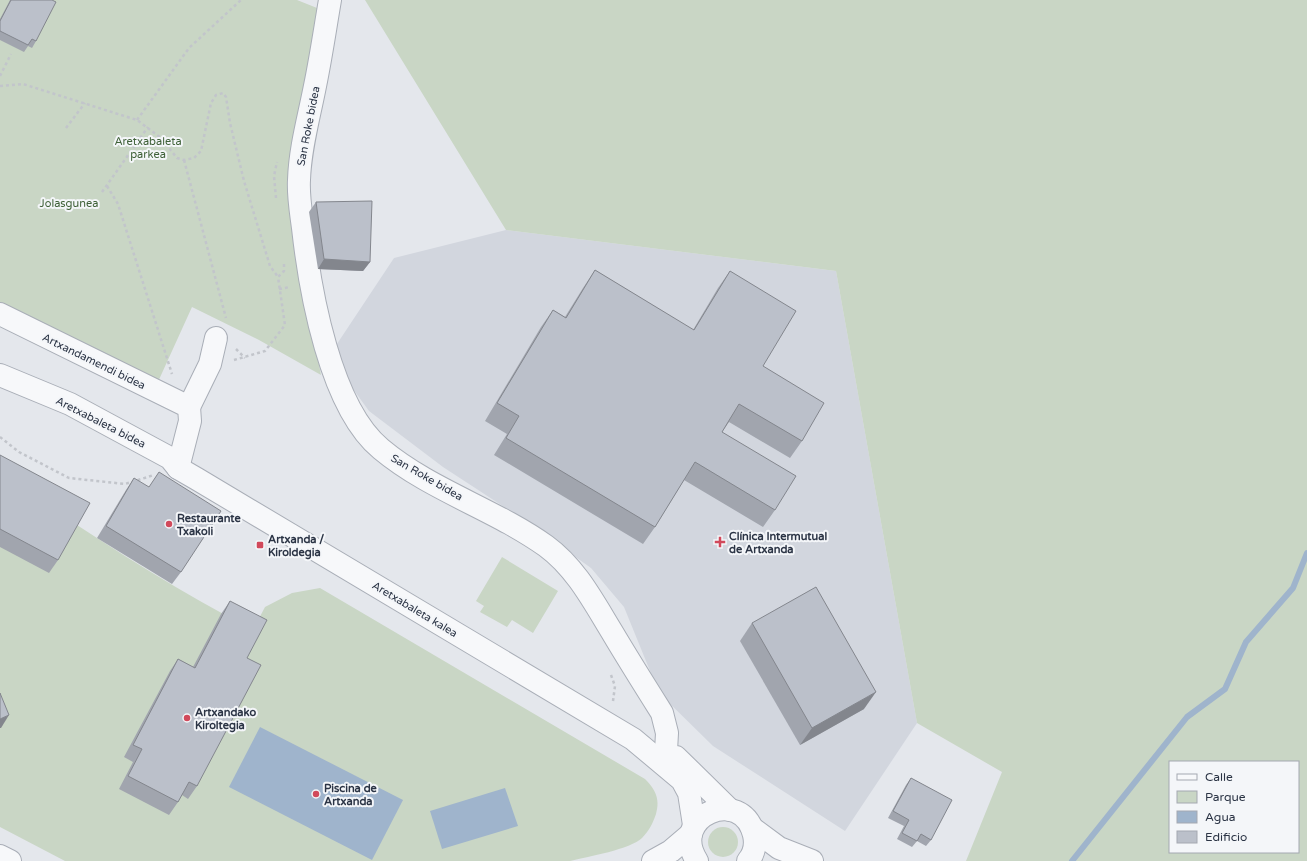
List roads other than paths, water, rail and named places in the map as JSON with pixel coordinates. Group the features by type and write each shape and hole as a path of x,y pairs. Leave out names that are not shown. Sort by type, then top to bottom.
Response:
{"street":[{"name":"San Roke bidea","path":"330,0 321,59 301,152 298,181 307,265 313,298 323,338 342,391 364,431 380,448 414,471 491,513 546,546 580,581 662,713 667,733 666,751"},
{"name":"Artxandamendi bidea","path":"0,314 189,408"},
{"path":"187,473 190,421 189,408 210,364 226,337"},
{"name":"Aretxabaleta bidea","path":"0,375 70,404 170,458 187,473"},
{"name":"Aretxabaleta kalea","path":"187,473 633,739 682,780 689,793 693,830 690,844 692,854 697,861"},
{"name":"Aretxabaleta kalea","path":"633,739 666,751 677,758 730,810 739,813 747,820 752,828 779,848 812,861"},
{"path":"653,861 671,851 693,830 701,817 710,812 730,810"},
{"path":"748,861 754,849 755,839 752,828"},
{"path":"0,856 10,861"}],"water":[{"name":"Piscina de Artxanda","path":"260,727 403,800 372,860 229,787"},
{"path":"505,788 518,826 442,849 430,811"}],"waterway":[{"path":"1072,861 1187,717 1225,689 1246,642 1293,588 1307,553"}],"place":[{"name":"Restaurante Txakoli","path":"169,524"},
{"name":"Clínica Intermutual de Artxanda","path":"720,542"},
{"name":"Artxanda / Kiroldegia","path":"260,545"},
{"name":"Artxandako Kiroltegia","path":"187,718"},
{"name":"Piscina de Artxanda","path":"316,794"}],"park label":[{"name":"Aretxabaleta parkea","path":"148,147"},
{"name":"Jolasgunea","path":"69,203"}]}
